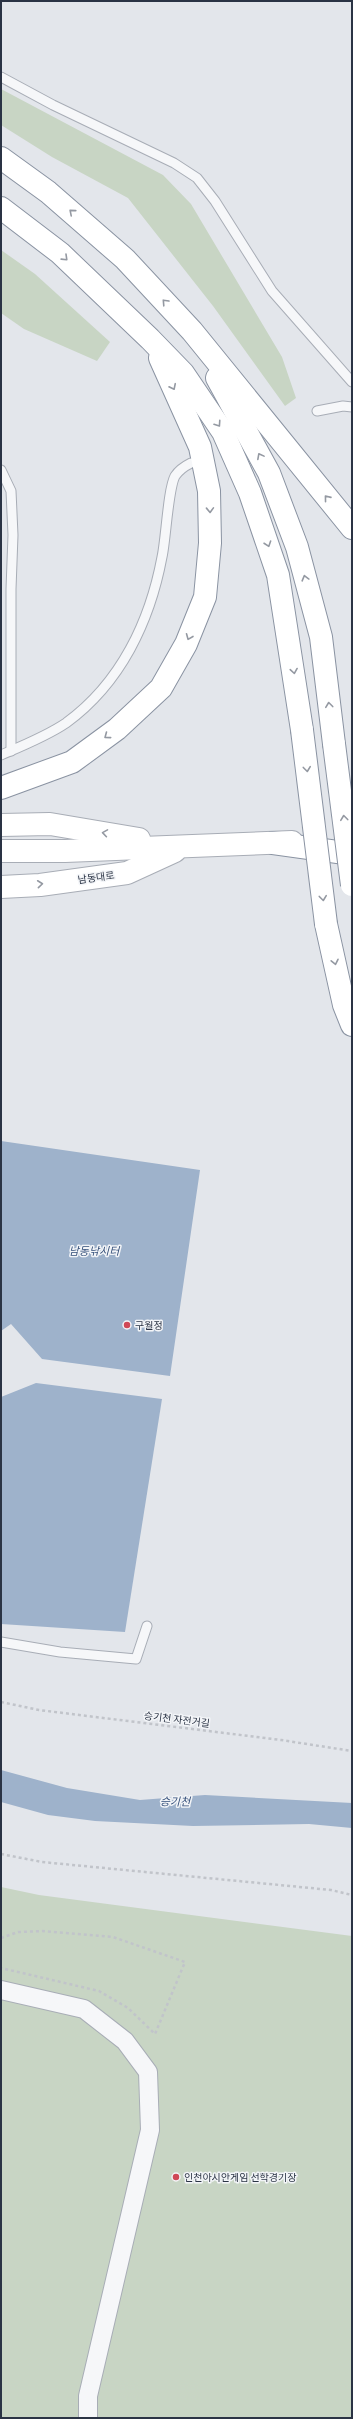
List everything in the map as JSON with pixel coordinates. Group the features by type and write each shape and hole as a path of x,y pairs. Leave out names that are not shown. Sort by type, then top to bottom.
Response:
{"main road":[{"path":"1,158 48,192 124,258 192,331 352,528"},
{"path":"1,208 60,253 150,339 183,373 222,432 250,493 278,575 302,730 326,924 344,1005 352,1025"},
{"path":"192,331 269,473 297,547 321,637 352,885"},
{"path":"1,788 72,762 117,729 161,688 186,644 205,597 210,543 209,491 200,447 150,339"},
{"name":"남동대로","path":"1,825 50,824 185,846"},
{"name":"남동대로","path":"1,851 65,851 352,840"},
{"path":"273,843 352,854"},
{"name":"남동대로","path":"1,887 40,885 127,873 185,846"}],"street":[{"path":"1,1990 84,2009 126,2041 148,2072 150,2130 88,2396 88,2418"}],"lane":[{"path":"1,77 53,105 174,163 197,178 215,202 272,291 352,382"},
{"path":"317,411 343,406 352,406"},
{"path":"1,755 66,723 102,689 126,657 143,626 152,600 162,557 173,482 182,469 191,463"},
{"path":"1,470 11,491 13,535 11,589 11,751"},
{"path":"1,1642 60,1652 136,1659 147,1626"}],"path":[{"name":"승기천 자전거길","path":"1,1702 39,1710 352,1751"},
{"path":"1,1854 42,1862 331,1890 352,1894"},
{"path":"1,1938 18,1932 42,1931 113,1936 185,1962 155,2034 128,2008 99,1991 1,1968"}],"green space":[{"path":"1,89 163,175 191,204 282,357 296,398 285,406 213,306 128,198 52,157 1,125"},
{"path":"1,250 35,274 110,342 97,361 24,329 1,313"},
{"name":"인천아시안게임 선학경기장","path":"1,1887 39,1895 352,1936 352,2418 1,2418"}],"water":[{"name":"남동낚시터","path":"1,1141 200,1170 170,1376 42,1359 11,1324 1,1331"},
{"path":"36,1383 162,1399 125,1632 1,1624 1,1397"},
{"name":"승기천","path":"1,1770 67,1788 140,1800 205,1795 352,1803 352,1828 309,1824 193,1826 95,1821 48,1815 1,1802"}],"place":[{"name":"구월정","path":"127,1325"},
{"name":"인천아시안게임 선학경기장","path":"176,2177"}]}
